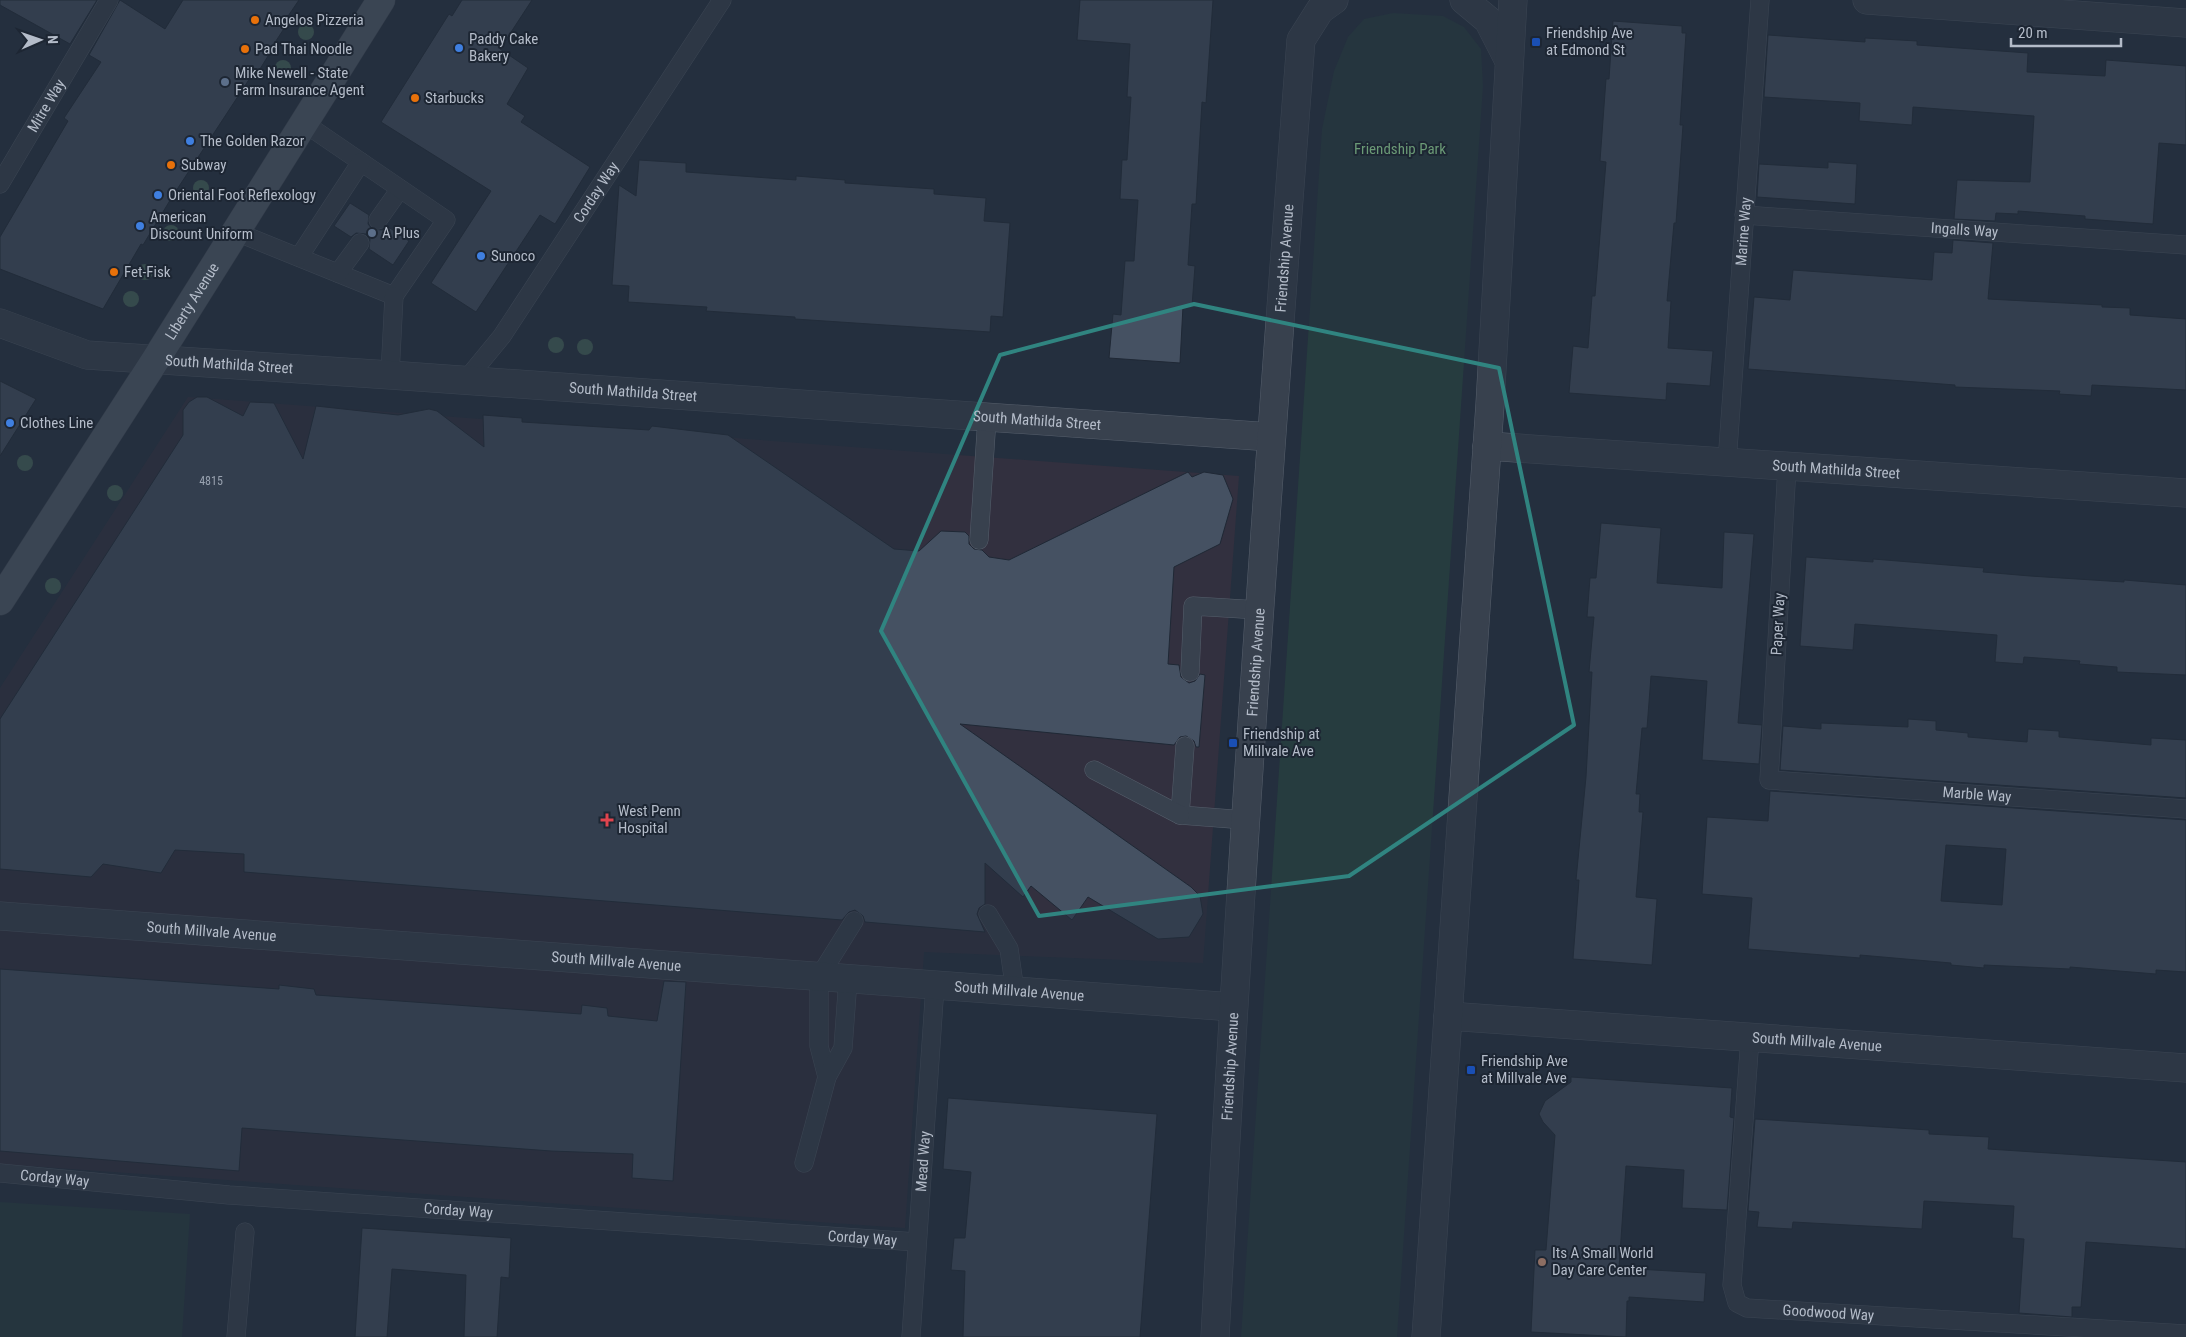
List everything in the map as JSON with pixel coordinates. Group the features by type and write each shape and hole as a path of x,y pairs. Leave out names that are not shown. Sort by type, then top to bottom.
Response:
{"main road":[{"name":"Liberty Avenue","path":"0,601 156,360 381,0"}],"street":[{"path":"1464,0 1488,20 1510,62"},
{"path":"1426,1337 1487,446 1513,0"},
{"path":"1867,0 2186,23"},
{"name":"Friendship Avenue","path":"1215,1337 1245,820 1301,40 1318,6"},
{"name":"South Mathilda Street","path":"0,323 87,355 1271,437"},
{"name":"South Mathilda Street","path":"1487,446 1787,468 2186,493"},
{"name":"South Millvale Avenue","path":"0,916 1233,1008"},
{"name":"South Millvale Avenue","path":"1448,1016 2186,1068"}],"lane":[{"name":"Mitre Way","path":"0,184 108,0"},
{"name":"Corday Way","path":"464,381 502,336 722,0"},
{"name":"Marine Way","path":"1727,463 1760,0"},
{"path":"304,123 446,220 394,296 390,375"},
{"path":"299,257 361,162"},
{"path":"378,220 400,189"},
{"name":"Ingalls Way","path":"1744,215 2186,245"},
{"path":"236,232 394,296"},
{"path":"338,273 360,243"},
{"path":"979,540 987,418"},
{"name":"Paper Way","path":"1769,780 1787,468"},
{"path":"1190,672 1193,606 1259,610"},
{"path":"1180,815 1185,746"},
{"path":"1094,770 1180,815 1245,820"},
{"name":"Marble Way","path":"1769,780 2186,809"},
{"path":"988,914 1009,949 1015,991"},
{"path":"826,1077 819,1046 819,976 854,921"},
{"path":"804,1163 826,1077 843,1048 848,979"},
{"name":"Mead Way","path":"911,1337 935,986"},
{"name":"Goodwood Way","path":"1750,1038 1732,1285 1737,1303 1748,1308 2186,1334"},
{"name":"Corday Way","path":"0,1173 229,1195 917,1242"},
{"path":"236,1337 245,1232"}],"highlighted area":[{"path":"1194,304 1499,368 1574,725 1349,876 1039,916 881,631 1000,355"}],"shaded area":[{"name":"West Penn Hospital","path":"188,397 1239,476 1203,963 924,952 905,1228 0,1164 0,688"}],"green space":[{"name":"Friendship Park","path":"1393,13 1443,16 1464,27 1481,49 1483,86 1397,1337 1241,1337 1322,129 1334,71 1348,37 1364,19"},
{"path":"0,1202 190,1214 182,1337 0,1337"}],"building":[{"path":"0,0 97,0 70,44 0,5"},
{"path":"120,0 165,29 183,0 299,0 284,22 287,24 255,77 252,75 143,245 141,244 103,309 0,269 0,237 68,121 64,118 101,62 89,55"},
{"path":"462,0 532,0 500,49 528,68 507,104 525,116 521,122 590,167 555,224 540,215 476,312 431,283 491,191 381,122 449,14 452,16"},
{"path":"1080,0 1213,0 1206,103 1202,102 1196,204 1192,204 1188,265 1195,266 1192,306 1183,306 1180,363 1109,358 1113,314 1121,315 1125,261 1134,261 1138,200 1120,199 1122,160 1127,160 1131,97 1127,97 1130,44 1077,40"},
{"path":"1613,21 1682,26 1682,33 1686,33 1680,125 1683,125 1676,223 1674,223 1667,301 1671,301 1668,348 1713,351 1710,386 1667,383 1666,400 1569,393 1573,346 1588,348 1592,296 1595,296 1606,162 1600,161 1606,79 1609,79"},
{"path":"1768,35 1865,42 1865,38 1917,41 1917,45 2028,53 2027,72 2105,76 2106,60 2186,66 2186,145 2159,143 2153,224 2085,219 2085,216 2018,211 2018,214 1996,213 1995,221 1954,219 1957,180 2030,182 2034,116 1913,107 1912,125 1859,121 1860,103 1764,97"},
{"path":"639,160 686,163 686,172 796,180 796,176 845,180 845,183 934,189 934,194 986,198 984,221 1010,223 1003,317 991,316 990,332 795,319 795,317 706,311 707,307 628,302 629,286 612,285 619,185 636,196"},
{"path":"1828,162 1857,164 1855,204 1757,197 1759,164 1828,168"},
{"name":"A Plus","path":"350,203 369,215 368,224 372,229 382,230 387,226 409,241 393,265 369,249 370,239 366,234 356,233 351,237 334,226"},
{"path":"1953,240 1993,243 1988,299 2102,305 2102,307 2130,308 2130,315 2186,319 2186,390 2092,385 2091,396 2059,394 2060,391 1955,387 1955,385 1748,369 1754,297 1790,300 1793,270 1932,280 1934,252 1952,253"},
{"path":"0,381 36,399 0,456"},
{"path":"197,397 207,397 243,416 250,402 274,403 303,459 316,406 398,415 429,409 437,411 484,447 483,415 522,418 522,422 649,430 652,426 728,435 894,549 919,551 941,531 965,532 969,536 969,544 974,549 982,550 989,557 1009,560 1188,472 1192,477 1204,472 1223,475 1233,499 1220,544 1174,567 1168,664 1179,665 1181,677 1189,683 1195,681 1200,674 1205,675 1199,747 1196,747 1194,741 1186,736 1180,737 1174,745 960,724 1191,887 1200,896 1203,914 1189,937 1158,939 1088,897 1072,920 1031,886 1023,897 985,863 985,904 979,908 977,914 985,932 865,922 863,916 855,910 849,912 842,920 244,872 244,854 175,850 161,873 103,864 91,877 0,869 0,719 183,435 183,410 189,402"},
{"path":"1601,523 1661,528 1657,583 1722,588 1724,532 1754,534 1738,723 1762,725 1759,764 1702,760 1707,681 1651,676 1647,728 1642,728 1636,794 1640,794 1639,812 1643,812 1636,897 1657,899 1652,965 1573,959 1579,880 1576,880 1586,777 1592,672 1589,672 1594,617 1587,617 1590,578 1596,578"},
{"path":"1806,557 1873,562 1873,559 1984,568 1983,572 2030,576 2186,585 2186,675 2117,672 2117,667 2079,664 2080,661 2024,657 2023,664 1995,662 1997,635 1855,624 1853,650 1800,646"},
{"path":"1908,719 1936,721 1936,730 1968,733 1968,737 2027,742 2028,729 2059,731 2059,737 2151,745 2151,738 2186,740 2186,798 1780,770 1783,726 1821,729 1821,723 1908,727"},
{"path":"1770,791 2186,820 2186,972 2156,970 2156,974 2070,967 2070,969 1984,965 1984,968 1951,965 1951,963 1860,955 1860,958 1748,949 1752,898 1702,894 1707,817 1768,821","holes":["1946,845 2006,849 2002,905 1941,901"]},
{"path":"0,969 279,989 279,985 314,989 316,995 581,1014 582,1005 607,1008 608,1016 657,1021 664,981 686,982 673,1181 632,1178 633,1154 551,1151 242,1128 239,1171 0,1151"},
{"path":"1571,1077 1732,1088 1730,1117 1734,1118 1727,1210 1682,1208 1684,1170 1626,1166 1619,1268 1706,1273 1704,1302 1629,1297 1629,1301 1627,1301 1626,1337 1531,1332 1535,1250 1546,1250 1555,1135 1543,1122 1539,1114 1545,1101 1571,1082"},
{"path":"948,1098 1157,1114 1140,1337 963,1337 965,1271 951,1270 954,1238 965,1238 971,1172 943,1169"},
{"path":"1755,1119 1929,1130 1929,1134 1989,1137 1988,1149 2186,1162 2186,1249 2086,1242 2081,1307 2072,1307 2072,1317 2019,1313 2024,1239 2012,1238 2014,1206 1924,1201 1922,1229 1793,1222 1792,1229 1757,1227 1759,1212 1748,1211"},
{"path":"362,1228 511,1238 509,1278 501,1277 497,1337 464,1337 466,1275 392,1269 387,1337 355,1337"}],"place":[{"name":"Angelos Pizzeria","path":"255,20"},
{"name":"Friendship Ave at Edmond St","path":"1536,42"},
{"name":"Paddy Cake Bakery","path":"459,48"},
{"name":"Pad Thai Noodle","path":"245,49"},
{"name":"Mike Newell - State Farm Insurance Agent","path":"225,82"},
{"name":"Starbucks","path":"415,98"},
{"name":"The Golden Razor","path":"190,141"},
{"name":"Subway","path":"171,165"},
{"name":"Oriental Foot Reflexology","path":"158,195"},
{"name":"American Discount Uniform","path":"140,226"},
{"name":"A Plus","path":"372,233"},
{"name":"Sunoco","path":"481,256"},
{"name":"Fet-Fisk","path":"114,272"},
{"name":"Clothes Line","path":"10,423"},
{"name":"Friendship at Millvale Ave","path":"1233,743"},
{"name":"West Penn Hospital","path":"607,820"},
{"name":"Friendship Ave at Millvale Ave","path":"1471,1070"},
{"name":"Its A Small World Day Care Center","path":"1542,1262"}]}
